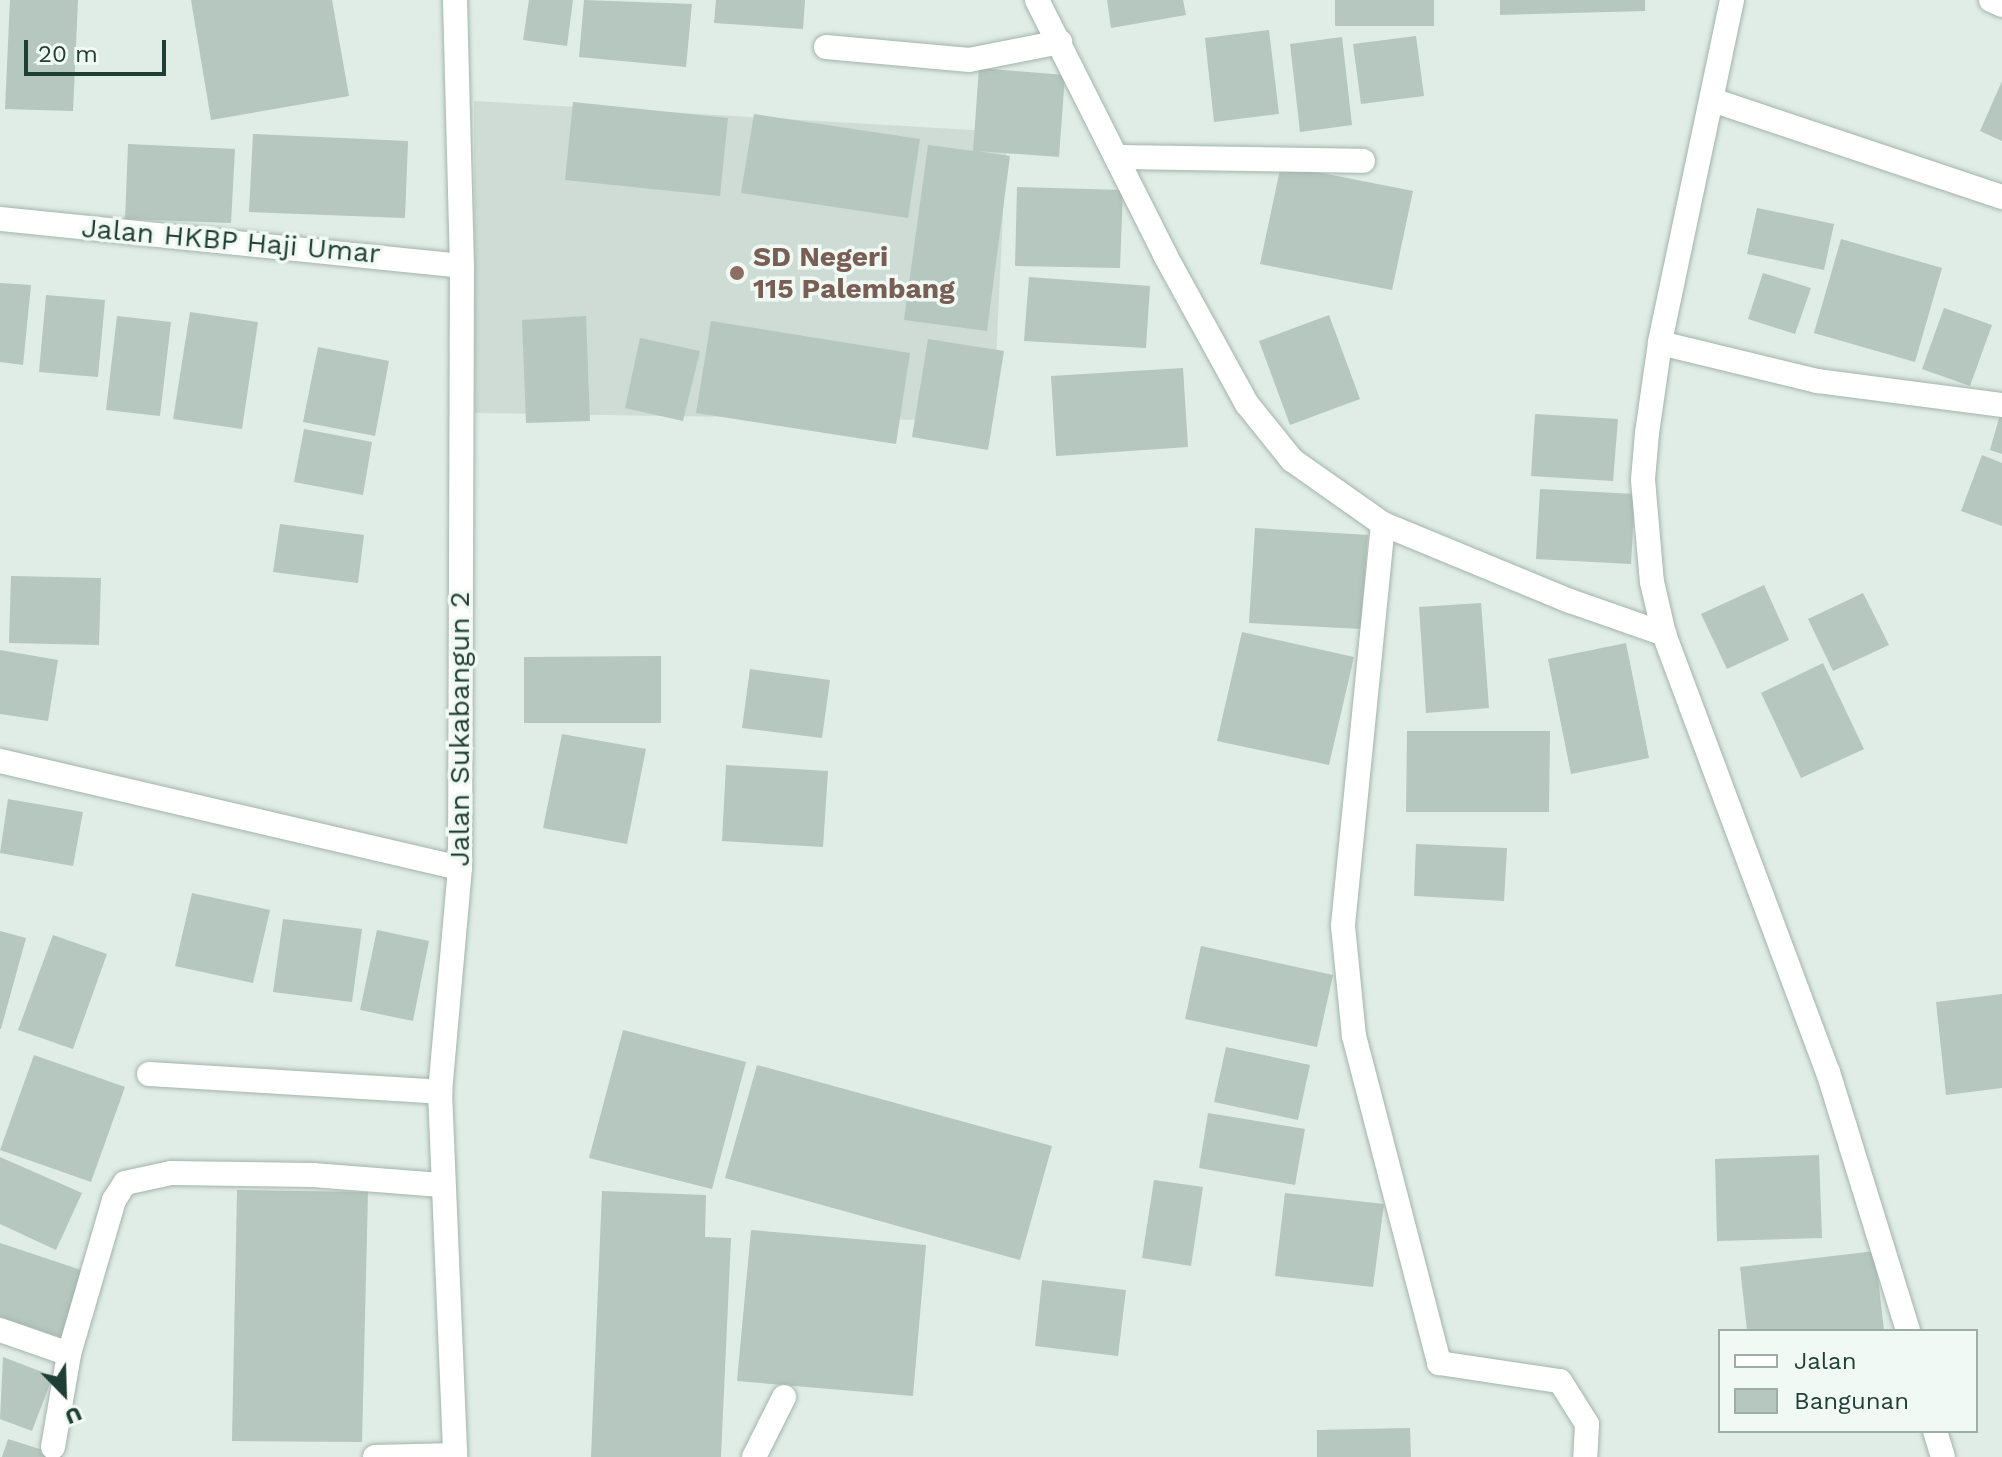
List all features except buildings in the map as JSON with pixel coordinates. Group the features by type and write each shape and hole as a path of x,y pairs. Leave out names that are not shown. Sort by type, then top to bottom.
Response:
{"street":[{"name":"Jalan Sukabangun 2","path":"455,0 462,266 460,868 440,1092 441,1185 455,1456"},
{"path":"1037,0 1247,404 1292,460 1383,524 1570,601 1664,634"},
{"path":"1732,0 1660,343 1643,480 1652,582 1664,634 1828,1072 1907,1329"},
{"path":"1991,0 2002,5"},
{"path":"826,47 969,60 1060,42"},
{"path":"1712,100 2002,197"},
{"path":"1117,157 1363,161"},
{"name":"Jalan HKBP Haji Umar","path":"0,219 462,266"},
{"path":"1660,343 1817,381 2002,405"},
{"path":"1383,524 1343,926 1354,1036 1439,1363 1560,1381 1587,1424 1585,1457"},
{"path":"0,761 460,868"},
{"path":"149,1074 440,1092"},
{"path":"53,1447 69,1354 114,1200 130,1180 171,1173 282,1174 441,1185"},
{"path":"0,1330 69,1354"},
{"path":"754,1457 784,1397"},
{"path":"1936,1433 1943,1457"},
{"path":"375,1457 455,1456"}],"shaded area":[{"name":"SD Negeri 115 Palembang","path":"474,101 1007,132 993,421 475,413"}],"place":[{"name":"SD Negeri 115 Palembang","path":"737,273"}]}
